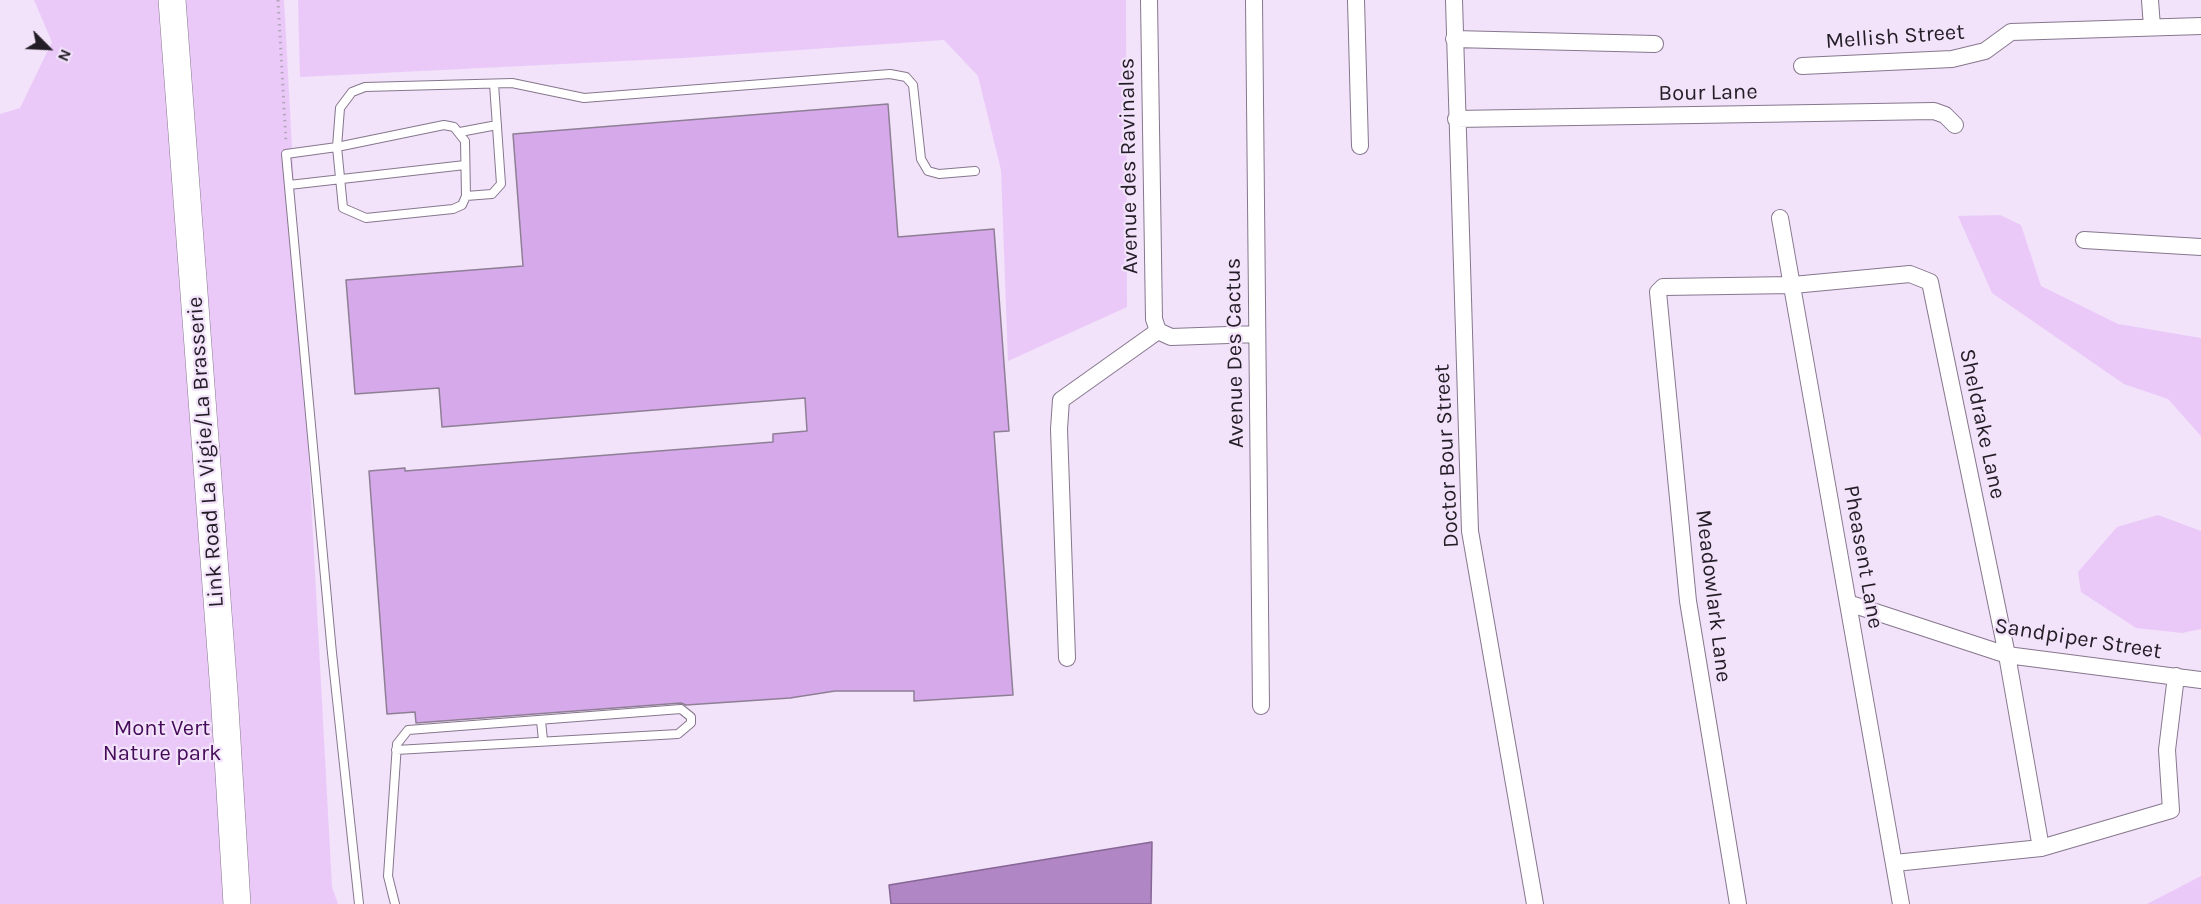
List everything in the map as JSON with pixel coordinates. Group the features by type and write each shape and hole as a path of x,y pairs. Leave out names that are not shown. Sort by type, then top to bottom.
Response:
{"main road":[{"name":"Link Road La Vigie/La Brasserie","path":"172,0 225,704 237,904"}],"street":[{"name":"Avenue des Ravinales","path":"1149,0 1154,319 1158,331"},
{"name":"Avenue Des Cactus","path":"1254,0 1261,706"},
{"path":"1356,0 1360,146"},
{"name":"Doctor Bour Street","path":"1454,0 1470,531 1535,904"},
{"path":"2150,0 2151,27"},
{"name":"Mellish Street","path":"1802,66 1952,59 1985,51 2011,32 2201,26"},
{"path":"1454,39 1655,44"},
{"name":"Bour Lane","path":"1456,119 1934,111 1945,115 1955,125"},
{"name":"Pheasent Lane","path":"1780,218 1901,904"},
{"path":"2084,240 2201,247"},
{"name":"Sheldrake Lane","path":"1658,292 1663,287 1793,285 1910,274 1930,282 2007,656 2041,848"},
{"name":"Meadowlark Lane","path":"1658,292 1688,601 1738,904"},
{"path":"1067,658 1059,429 1061,400 1158,331 1171,336 1257,334"},
{"name":"Sandpiper Street","path":"1848,603 2007,656 2201,680"},
{"path":"1895,863 2041,848 2171,810 2167,750 2176,676"}],"lane":[{"path":"360,904 332,653 286,154 337,147 444,125 454,127 465,141 466,196 462,205 453,210 366,218 343,208 337,147 340,108 352,92 365,87 512,83 584,98 890,74 906,77 914,85 921,159 928,171 939,174 975,171"},
{"path":"466,196 492,194 501,184 494,84"},
{"path":"460,132 497,125"},
{"path":"289,185 339,177 465,165"},
{"path":"395,904 388,876 396,750 397,744 408,730 681,709 691,717 691,723 678,734 396,750"},
{"path":"541,721 543,740"}],"path":[{"path":"278,0 286,154"}],"green space":[{"name":"Mont Vert Nature park","path":"34,0 284,0 332,887 338,904 0,904 0,114 20,108 52,42"},
{"path":"298,0 1126,0 1127,307 1008,361 1001,170 978,76 944,40 683,58 300,77"},
{"path":"2000,215 2021,225 2041,286 2118,324 2201,338 2201,436 2168,399 2124,384 1992,293 1958,216"},
{"path":"2158,515 2201,531 2201,629 2182,633 2136,628 2081,592 2078,572 2117,527"},
{"path":"2201,876 2201,904 2147,904"}],"shaded area":[{"path":"1152,842 1151,904 891,904 889,885"}],"building":[{"path":"888,104 898,237 994,229 1009,431 994,432 1013,695 914,701 914,691 835,691 790,698 686,705 681,703 416,723 415,712 387,714 369,471 405,468 405,471 773,442 773,434 807,431 805,398 442,427 439,388 355,394 346,280 523,266 513,134"}]}
